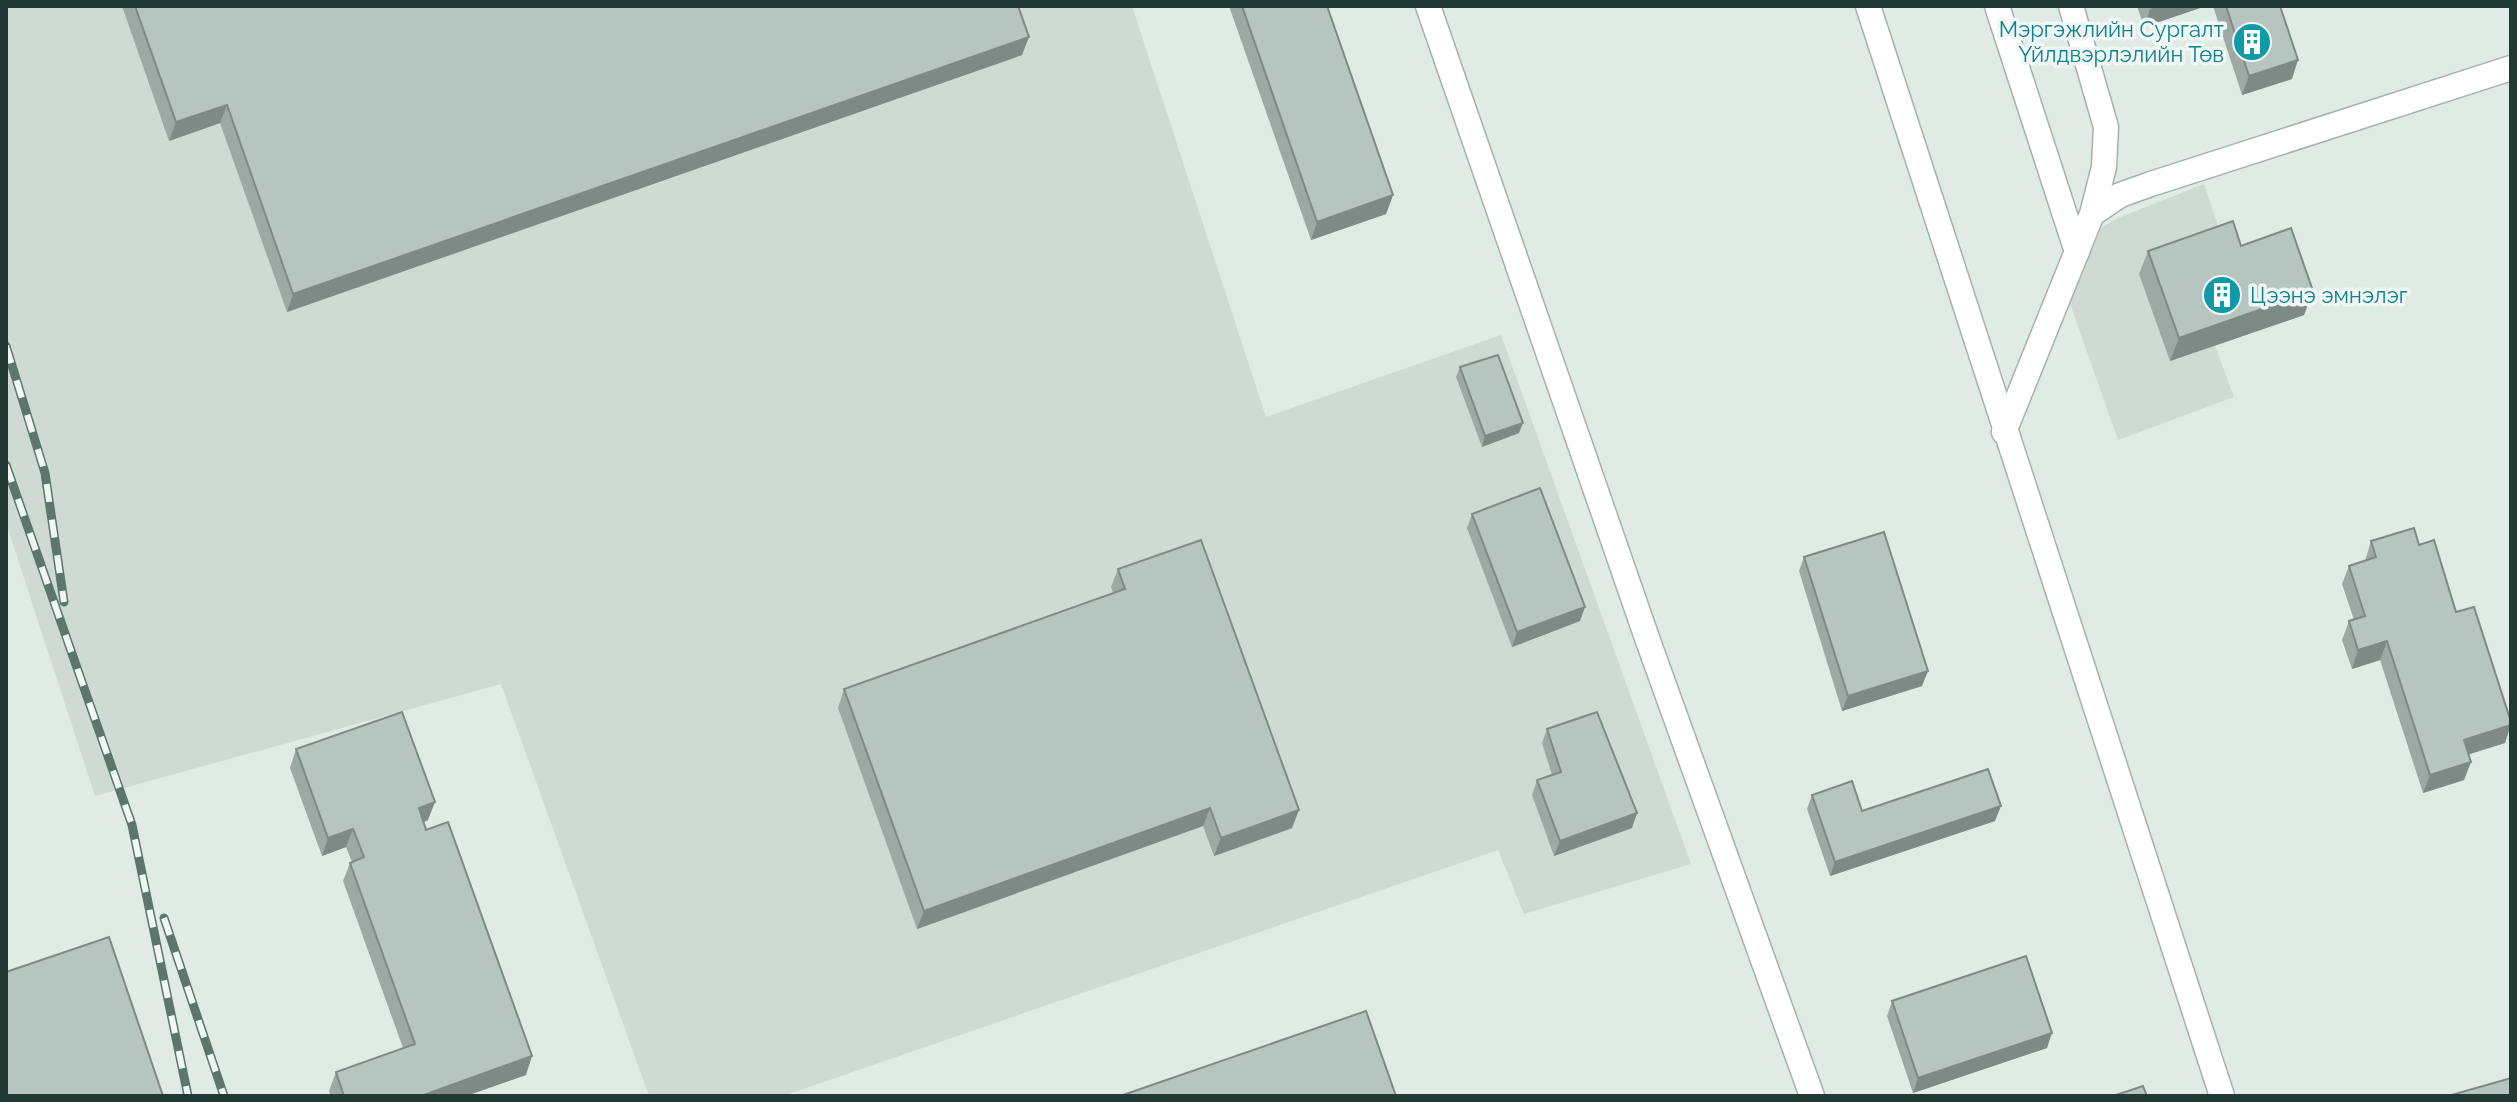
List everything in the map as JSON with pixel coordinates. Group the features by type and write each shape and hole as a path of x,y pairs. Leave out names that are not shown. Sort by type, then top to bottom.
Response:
{"street":[{"path":"1428,6 1641,623 1812,1096"},
{"path":"1868,6 2222,1096"},
{"path":"1997,6 2077,252"},
{"path":"2004,432 2092,214 2104,167 2106,127 2071,6"},
{"path":"2092,214 2120,195 2151,184 2511,68"}],"shaded area":[{"path":"6,6 1132,6 1266,417 1501,335 1691,864 1524,914 1498,850 783,1096 649,1096 501,684 95,796 6,523"},
{"path":"2204,184 2233,270 2304,315 2215,346 2234,397 2118,440 2068,298 2094,232 2118,218"}],"building":[{"path":"135,6 1018,6 1029,37 293,294 227,105 176,122"},
{"path":"1242,6 1327,6 1393,195 1317,222"},
{"path":"2226,6 2280,6 2298,60 2249,76"},
{"name":"Цээнэ эмнэлэг","path":"2233,221 2241,246 2291,228 2313,291 2179,338 2148,251"},
{"path":"1498,355 1523,423 1485,436 1460,367"},
{"path":"1540,488 1585,607 1517,632 1472,514"},
{"path":"2414,528 2419,545 2434,540 2456,612 2474,607 2511,722 2511,725 2464,740 2471,762 2430,775 2387,641 2358,650 2349,621 2365,616 2349,566 2376,557 2371,541"},
{"path":"1884,532 1928,671 1848,696 1804,557"},
{"path":"1201,540 1299,810 1221,838 1210,808 924,911 844,689 1125,589 1118,569"},
{"path":"402,712 435,802 419,808 426,830 448,822 532,1056 421,1096 344,1096 336,1072 415,1044 350,863 364,857 353,829 328,838 296,749"},
{"path":"1597,712 1637,813 1560,841 1537,780 1561,772 1547,729"},
{"path":"1988,769 2001,806 1835,862 1812,795 1852,781 1862,811"},
{"path":"109,937 163,1096 6,1096 6,972"},
{"path":"2026,956 2052,1033 1918,1078 1892,1001"},
{"path":"1366,1011 1396,1096 1120,1096"},
{"path":"2511,1078 2511,1096 2448,1096"},
{"path":"2143,1086 2147,1096 2113,1096"}],"railway":[{"path":"6,346 45,473 64,602"},
{"path":"6,465 132,825 188,1096"},
{"path":"164,918 224,1096"}],"place":[{"name":"Мэргэжлийн Сургалт Үйлдвэрлэлийн Төв","path":"2252,42"},
{"name":"Цээнэ эмнэлэг","path":"2222,295"}]}
